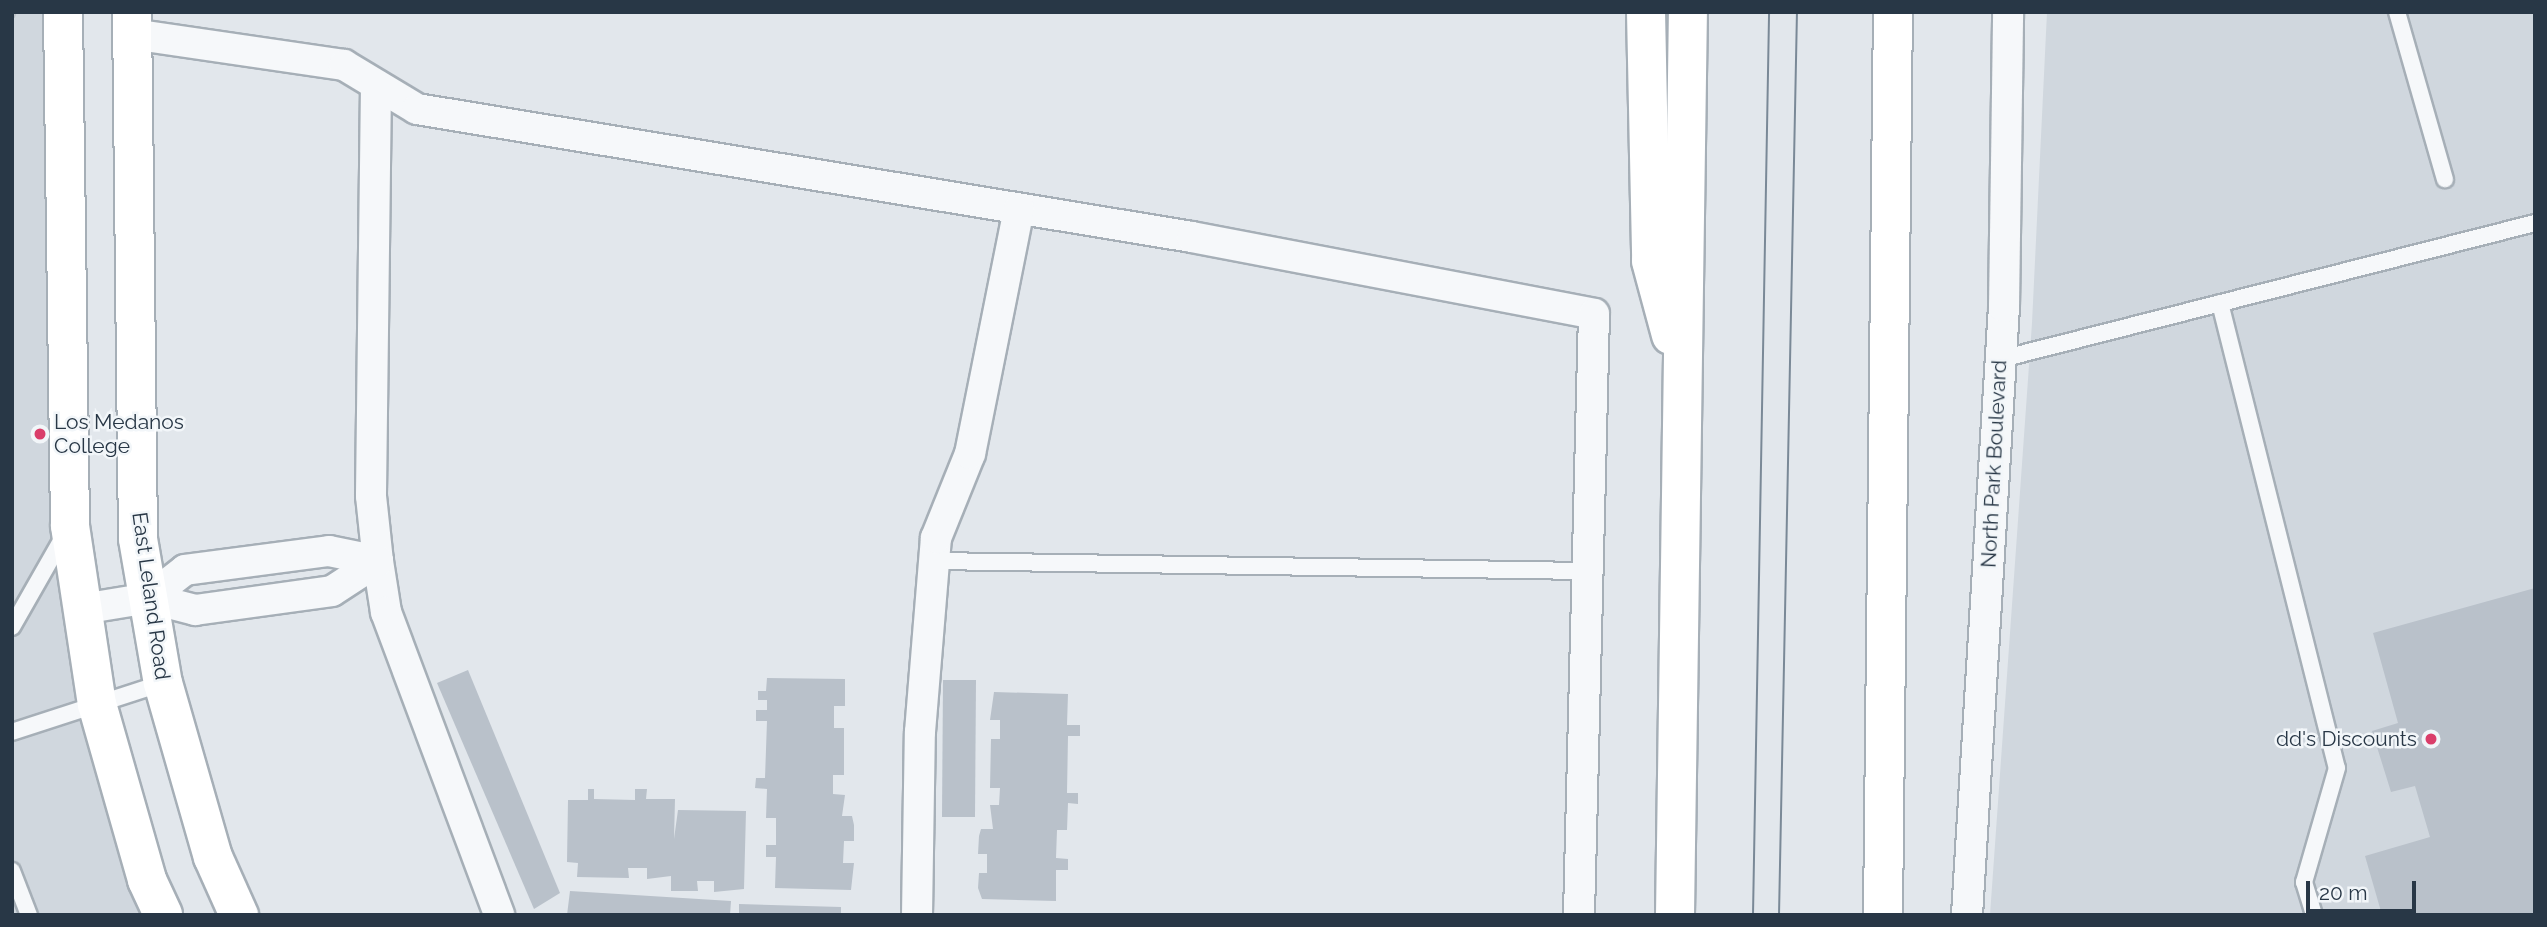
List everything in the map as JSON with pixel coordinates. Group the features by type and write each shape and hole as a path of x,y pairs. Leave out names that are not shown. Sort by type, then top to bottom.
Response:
{"main road":[{"path":"63,12 70,526 97,704 147,880 163,915"},
{"path":"1646,12 1651,261 1684,381"},
{"path":"1675,915 1688,12"},
{"path":"1883,915 1893,12"},
{"name":"East Leland Road","path":"132,23 138,539 163,683 213,857 239,915"}],"street":[{"name":"North Park Boulevard","path":"1967,915 2001,359 2008,12"},
{"path":"132,23 344,65 417,109 1019,209 1594,314 1579,915"},
{"path":"376,85 371,496 378,561 386,612 499,915"},
{"path":"917,915 919,732 936,538 970,454 1019,209"},
{"path":"149,598 185,570 329,551 378,561"},
{"path":"82,610 149,598 195,610 332,592 378,561"}],"lane":[{"path":"2397,12 2445,179"},
{"path":"2001,359 2535,223"},
{"path":"2220,303 2337,768 2304,882 2314,915"},
{"path":"12,627 70,526"},
{"path":"934,561 1588,572"},
{"path":"12,732 163,683"},
{"path":"12,871 29,915"}],"path":[{"path":"12,17 14,12"}],"shaded area":[{"name":"Los Medanos College","path":"12,12 63,12 70,526 163,915 12,915"},
{"path":"2047,12 2535,12 2535,915 1990,915 2032,323"}],"building":[{"path":"2535,588 2535,915 2382,915 2365,856 2430,837 2415,786 2391,792 2372,731 2398,723 2373,633"},
{"path":"468,670 560,893 534,909 437,683"},
{"path":"767,678 845,679 845,706 834,706 834,728 844,728 844,775 833,775 833,794 845,795 842,816 852,816 854,825 854,841 844,841 843,863 854,863 851,890 775,888 776,857 766,857 766,845 776,845 776,818 766,818 767,789 755,788 756,778 765,778 767,721 756,721 756,710 767,710 767,700 758,700 758,691 766,691"},
{"path":"943,680 976,680 975,817 942,817"},
{"path":"994,692 1068,694 1067,725 1080,725 1080,736 1068,736 1067,793 1078,793 1078,804 1068,803 1067,830 1057,830 1056,858 1068,859 1068,870 1056,870 1056,901 982,899 978,888 979,873 987,873 987,854 978,854 979,836 981,829 993,829 990,805 999,805 1000,788 990,788 991,739 1000,739 1000,720 990,720"},
{"path":"588,789 594,789 594,799 635,800 635,789 647,789 646,799 675,799 674,839 678,810 746,811 744,889 714,892 714,881 697,881 698,891 671,891 671,876 647,879 647,868 628,868 629,878 577,877 578,863 567,862 568,800 588,800"},
{"path":"570,891 731,901 730,915 567,915"},
{"path":"739,904 841,907 841,915 739,915"}],"tram line":[{"path":"1753,915 1769,12"},
{"path":"1779,915 1797,12"}],"place":[{"name":"Los Medanos College","path":"40,434"},
{"name":"dd's Discounts","path":"2431,739"}]}
